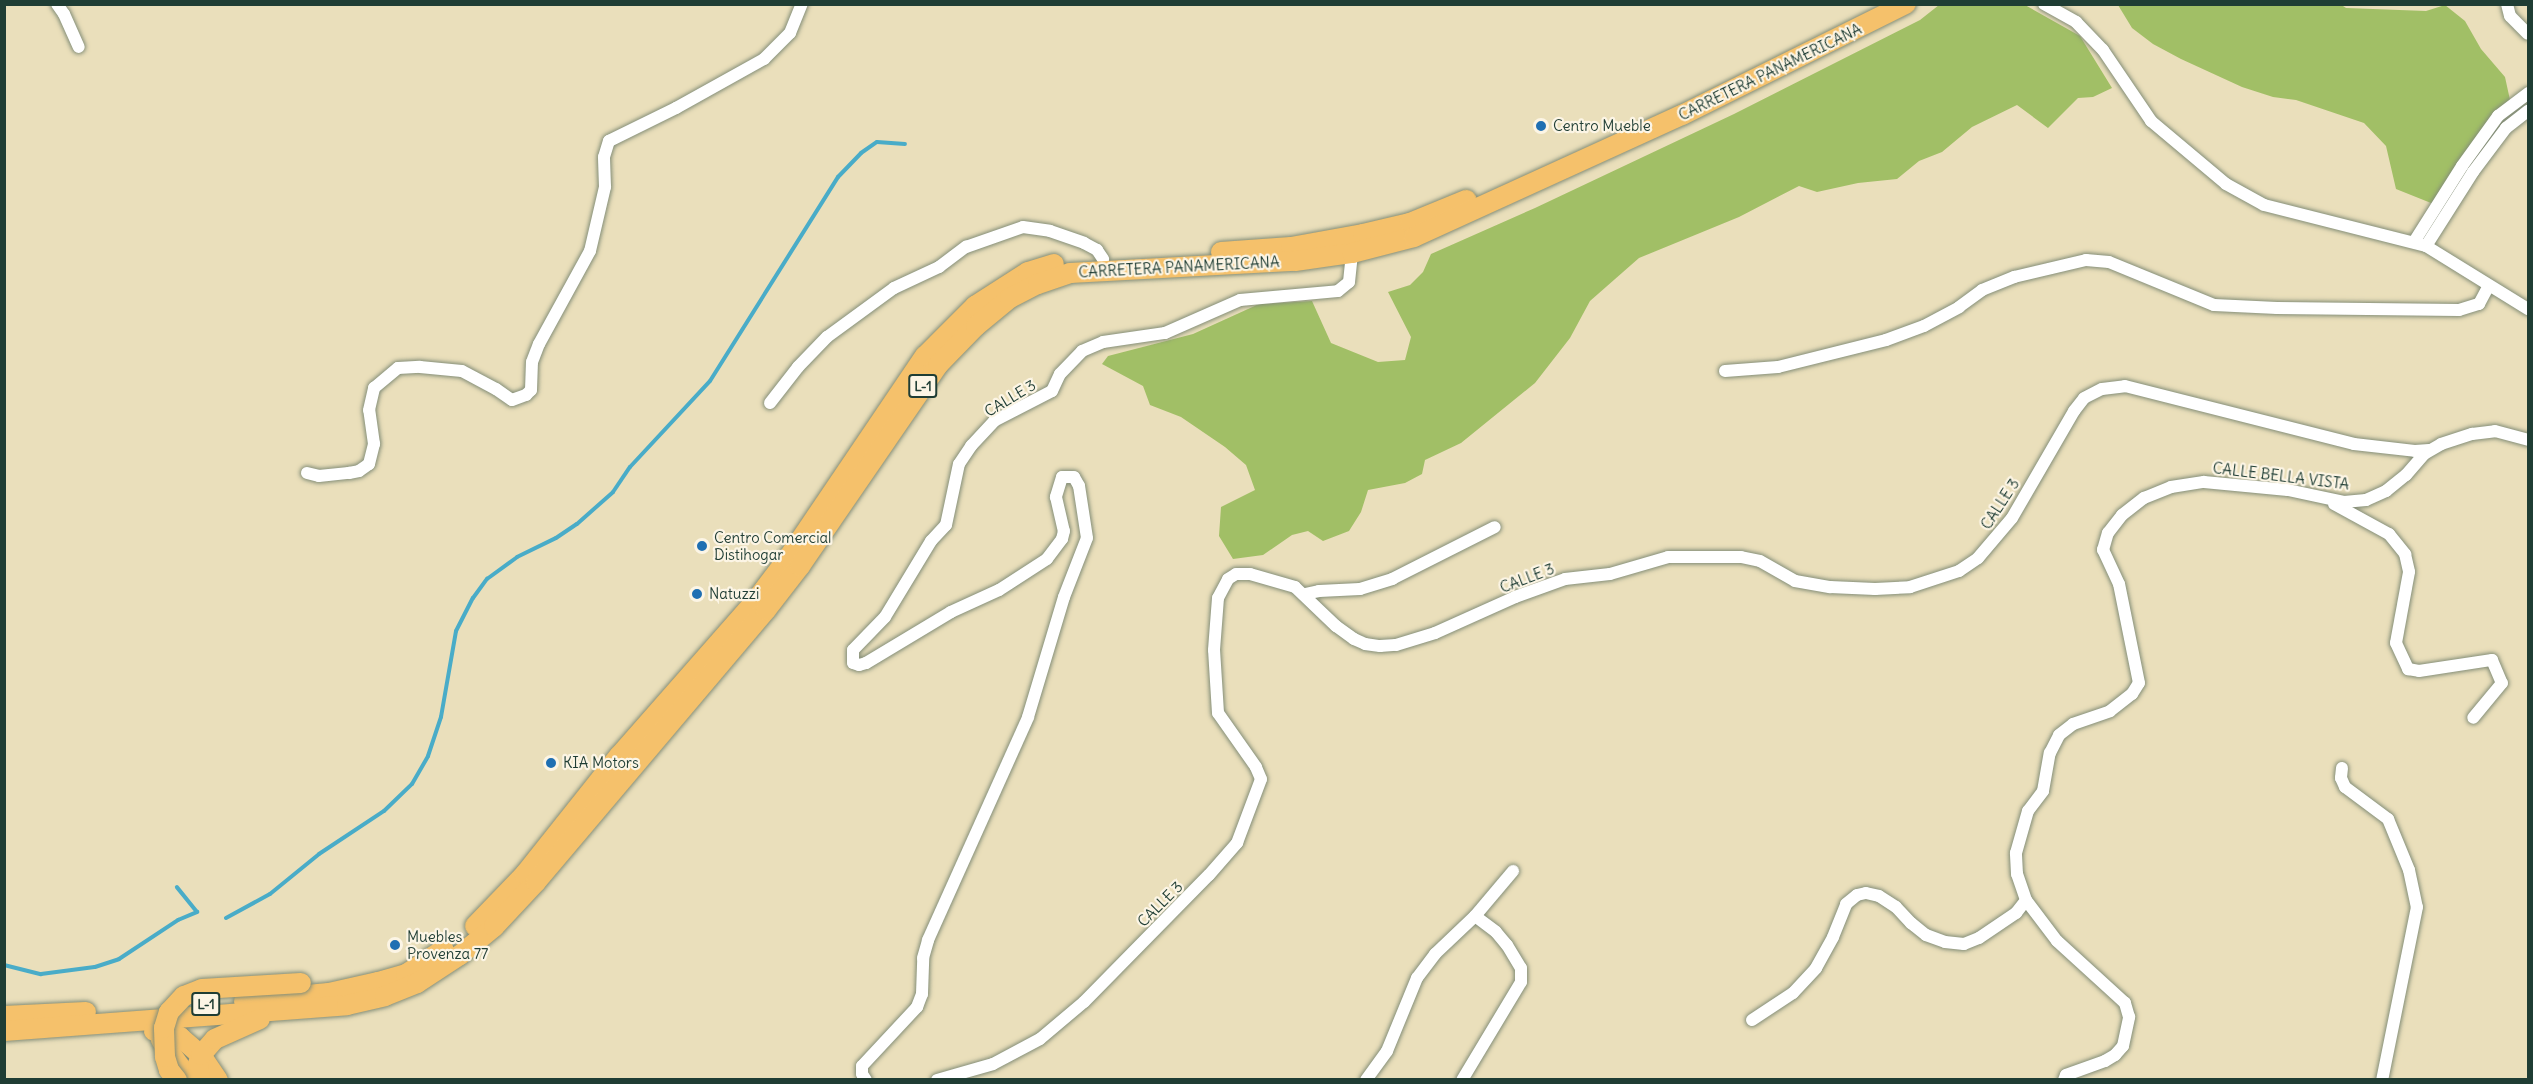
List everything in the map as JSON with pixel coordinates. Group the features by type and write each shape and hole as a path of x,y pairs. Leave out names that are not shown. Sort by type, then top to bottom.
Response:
{"main road":[{"name":"CARRETERA PANAMERICANA","path":"4,1016 159,1008 329,993 406,974 453,944 484,918 562,830 619,756 756,600 788,558 925,356 962,317 1000,288 1028,272 1063,262 1292,247 1410,223 1465,201 1880,4"},
{"name":"CARRETERA PANAMERICANA","path":"4,1031 347,1005 385,996 417,983 460,955 494,927 536,882 766,610 800,566 938,365 976,326 1010,298 1038,284 1070,273 1295,261 1353,253 1414,237 1682,115 1906,4"},
{"path":"177,1080 169,1070 165,1057 164,1028 170,1012 184,996 202,989 406,974"},
{"name":"L-1","path":"201,1055 215,1039 257,1019 288,1015 297,1010"},
{"path":"126,1022 146,1025 154,1031 190,1080"},
{"path":"154,1031 180,1037 201,1055 218,1080"},
{"path":"215,1039 224,1080"},
{"path":"200,1080 198,1064 201,1055"}],"street":[{"path":"57,4 79,47"},
{"path":"307,473 319,477 349,473 359,471 369,464 374,444 369,410 374,388 398,368 420,367 462,371 512,400 526,396 531,390 532,362 539,344 590,251 605,187 604,157 609,141 676,108 764,59 790,33 801,4"},
{"path":"2044,4 2076,22 2103,50 2151,121 2226,184 2264,205 2302,217 2420,244 2529,309"},
{"path":"2507,4 2510,16 2529,34"},
{"path":"2420,244 2462,166 2498,116 2529,93"},
{"path":"2420,244 2506,128 2529,111"},
{"path":"770,403 798,367 827,337 894,288 939,267 966,247 1023,227 1050,231 1084,243 1097,250 1103,259"},
{"name":"CALLE 3","path":"866,1080 862,1074 862,1065 917,1007 922,994 923,958 928,940 1028,717 1064,597 1087,538 1079,486 1074,477 1062,477 1056,497 1064,531 1062,538 1047,559 999,590 951,612 866,663 860,665 853,663 853,650 885,617 931,541 946,525 959,464 971,446 994,421 1052,391 1060,375 1082,351 1103,342 1165,333 1240,300 1338,291 1349,282 1353,253"},
{"path":"1725,371 1778,367 1886,340 1924,326 1959,307 1982,290 2014,277 2086,260 2109,262 2214,305 2459,310 2479,304 2490,285"},
{"name":"CALLE 3","path":"938,1080 993,1064 1040,1039 1092,994 1209,875 1237,843 1261,779 1256,767 1218,713 1214,650 1218,598 1228,579 1236,574 1265,577 1295,587 1305,594 1336,626 1354,639 1365,644 1380,646 1396,645 1436,633 1515,597 1565,579 1610,574 1668,557 1741,557 1760,561 1795,581 1830,587 1875,589 1910,587 1959,571 1978,558 2012,518 2074,411 2084,398 2102,389 2125,386 2354,444 2425,454"},
{"path":"2425,454 2472,434 2495,431 2529,440"},
{"name":"CALLE BELLA VISTA","path":"2064,1080 2066,1075 2115,1055 2123,1046 2129,1017 2125,1003 2057,941 2026,900 2017,874 2016,853 2028,811 2043,791 2054,743 2073,724 2110,711 2133,694 2139,683 2120,585 2103,550 2108,533 2122,515 2144,498 2171,487 2204,482 2262,486 2344,502 2366,500 2386,491 2406,475 2425,454"},
{"path":"2318,496 2390,534 2405,554 2409,572 2396,643 2408,669 2419,671 2492,660 2502,683 2473,718"},
{"path":"1305,594 1360,589 1392,579 1495,527"},
{"path":"2342,768 2341,778 2344,787 2388,819 2409,870 2417,907 2382,1080"},
{"path":"1366,1080 1387,1051 1417,978 1435,954 1475,916 1513,871"},
{"path":"1752,1020 1793,993 1816,968 1833,937 1846,904 1857,895 1866,892 1879,896 1896,907 1926,935 1944,942 1964,944 1979,938 2016,914 2026,900"},
{"path":"1462,1080 1521,982 1521,968 1507,945 1496,932 1475,916"}],"green space":[{"path":"2340,4 2346,8 2426,11 2445,5 2465,21 2481,49 2505,77 2510,100 2436,205 2396,189 2386,146 2364,123 2296,100 2273,97 2242,87 2181,59 2153,44 2132,28 2118,5"},
{"path":"1939,5 2025,5 2080,36 2112,88 2093,97 2078,98 2048,128 2017,105 1972,127 1942,152 1919,161 1897,179 1858,183 1817,192 1799,186 1739,217 1639,258 1590,301 1570,338 1535,383 1461,443 1425,460 1422,474 1405,483 1368,490 1361,512 1349,531 1323,541 1308,531 1292,535 1263,555 1233,559 1219,536 1221,507 1255,490 1246,465 1225,447 1181,417 1150,405 1143,386 1102,364 1108,356 1193,334 1259,304 1312,301 1331,343 1378,362 1405,360 1411,337 1388,292 1410,285 1423,272 1431,254 1535,208 1734,114 1920,20"}],"waterway":[{"path":"226,918 270,894 319,854 384,811 412,784 428,756 441,717 456,631 473,598 487,579 517,557 556,538 577,524 613,492 630,467 710,381 838,177 861,153 877,142 905,144"},
{"path":"4,965 41,974 95,967 119,959 178,920 197,912 177,887"}],"place":[{"name":"Centro Mueble","path":"1541,126"},
{"name":"Centro Comercial Distihogar","path":"702,546"},
{"name":"Natuzzi","path":"697,594"},
{"name":"KIA Motors","path":"551,763"},
{"name":"Muebles Provenza 77","path":"395,945"}]}
